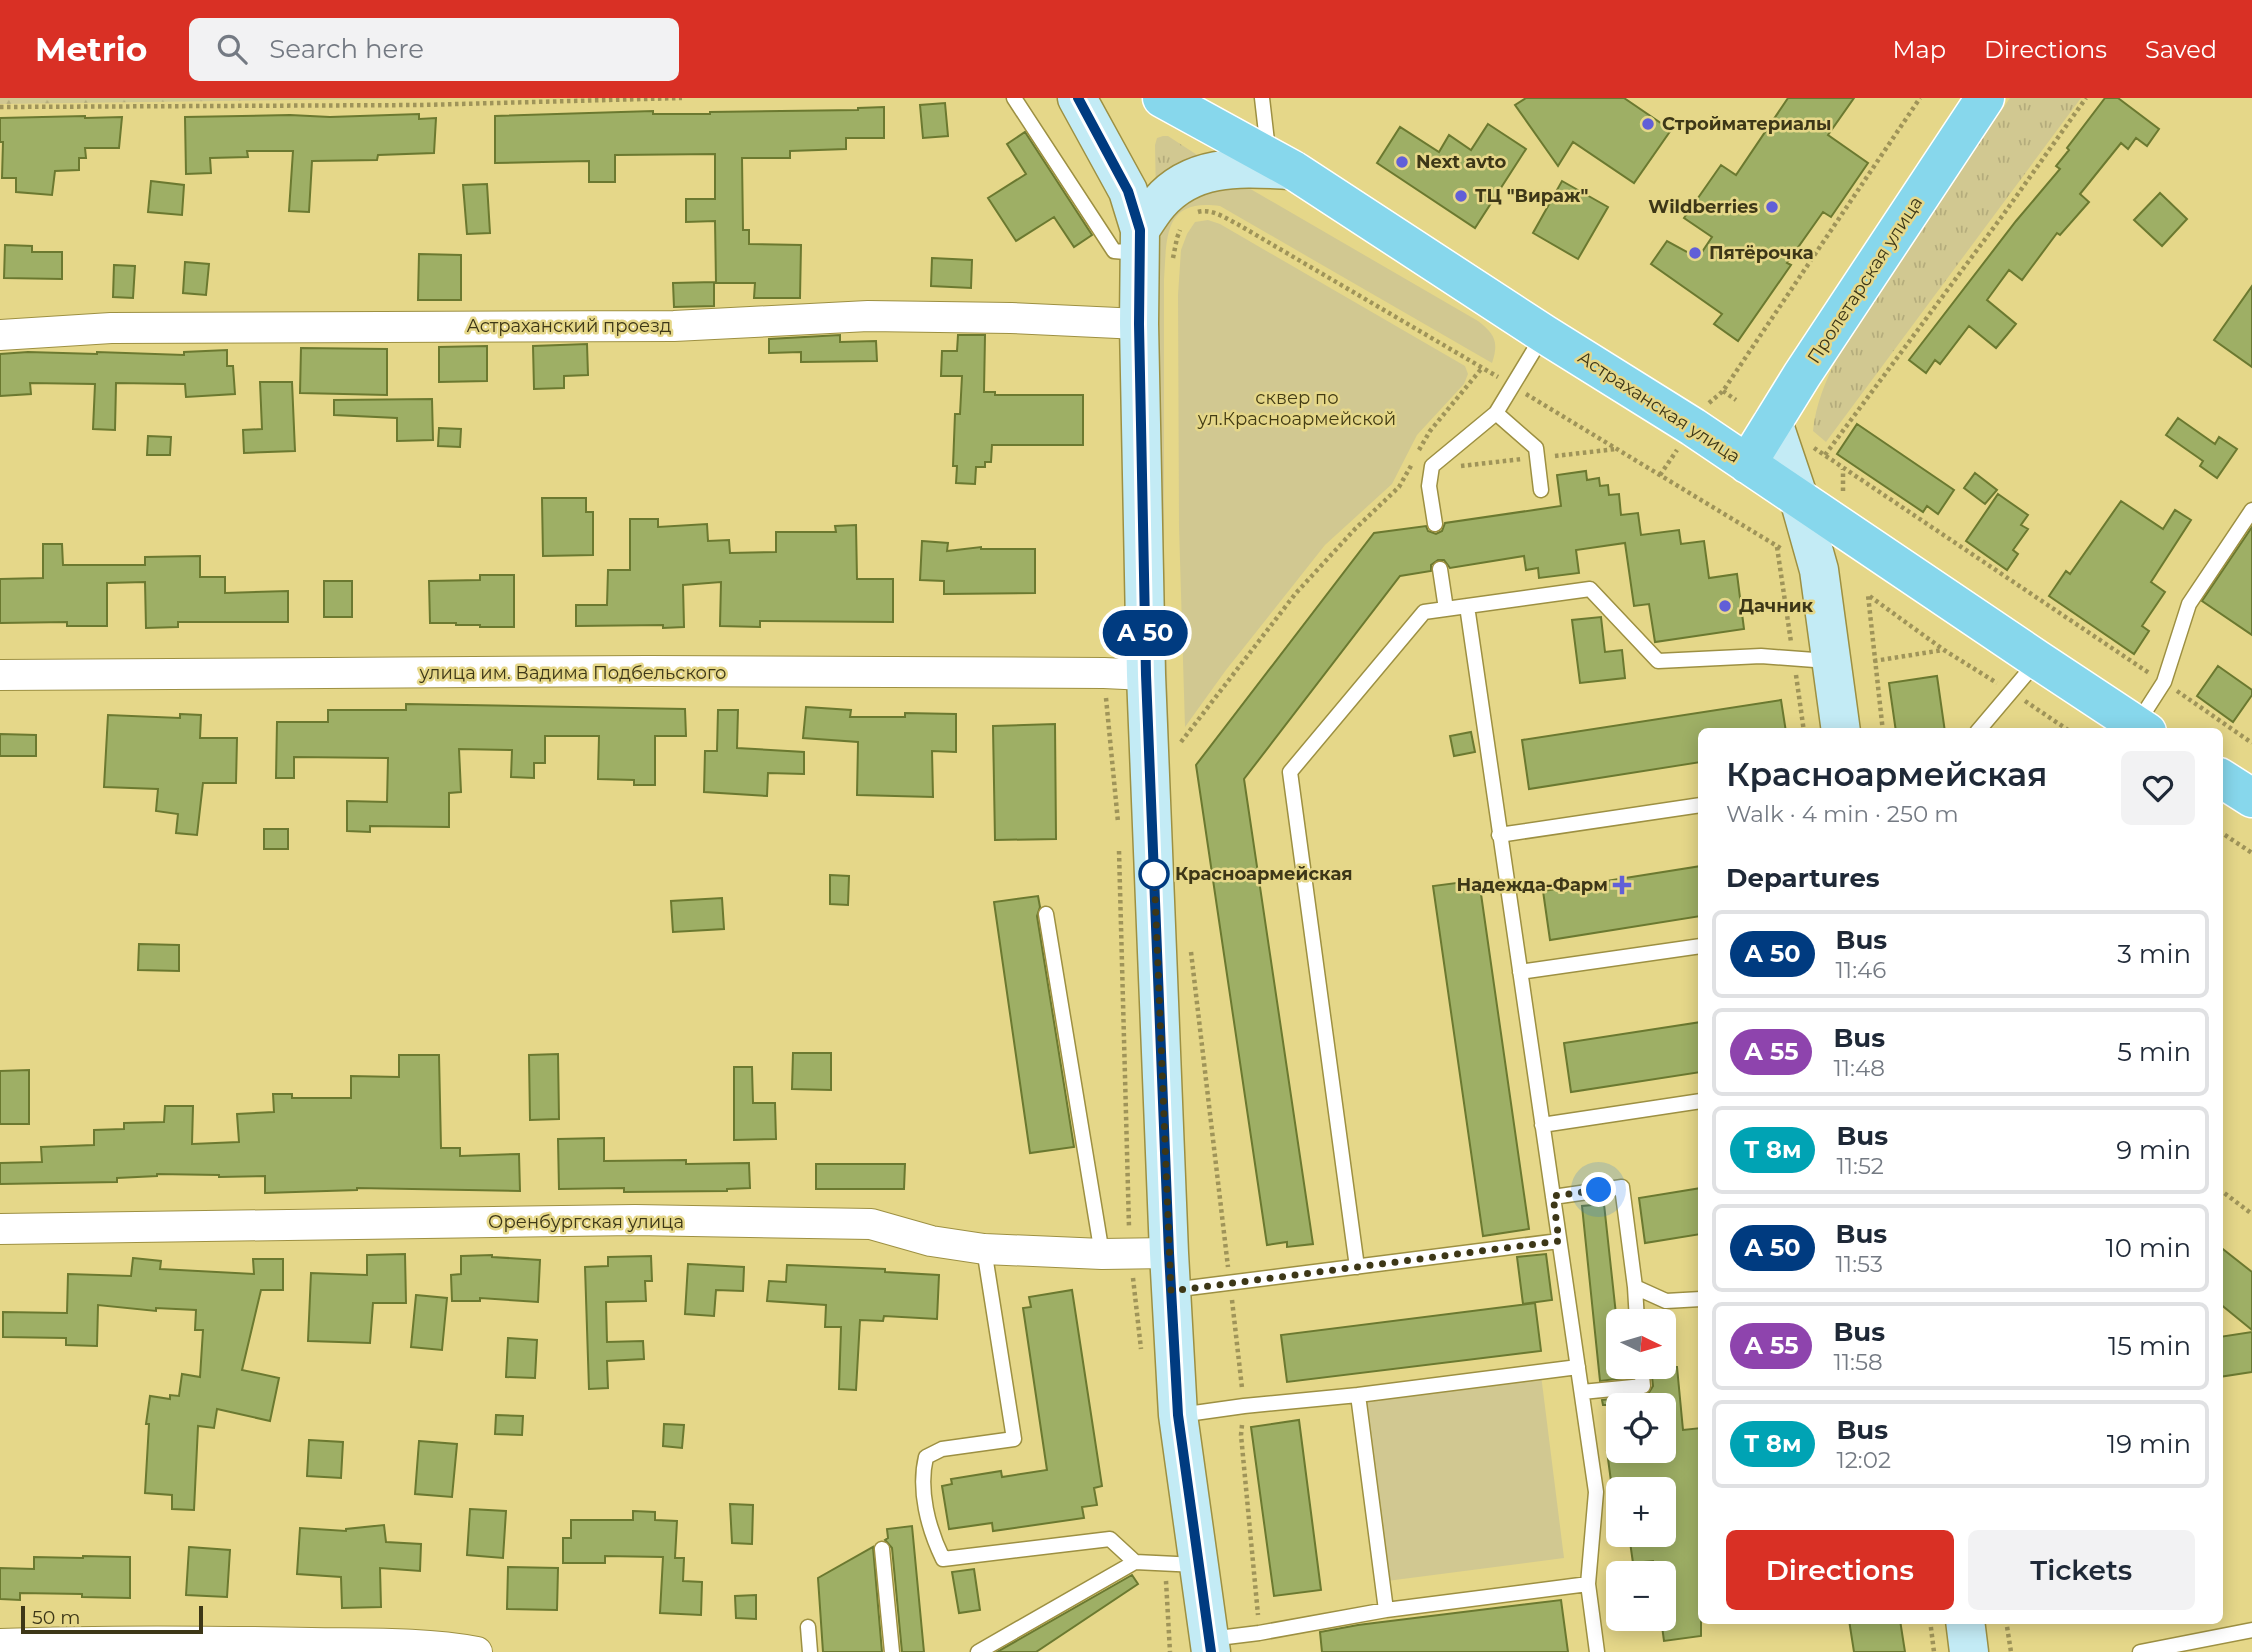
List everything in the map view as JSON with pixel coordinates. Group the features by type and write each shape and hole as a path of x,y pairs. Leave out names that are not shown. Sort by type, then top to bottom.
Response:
{"main road":[{"name":"Астраханская улица","path":"1162,98 1281,162 1544,334 1693,427 2142,728"},
{"name":"Пролетарская улица","path":"1747,464 1985,98"},
{"path":"2223,780 2252,799"}],"street":[{"path":"1077,98 1128,191 1140,242 1139,324 1146,675 1169,1253 1178,1415 1210,1646"},
{"path":"1140,242 1159,202 1195,176 1281,162"},
{"name":"Астраханский проезд","path":"0,335 125,328 674,326 868,316 1011,318 1139,324"},
{"path":"1773,422 1819,570 1840,728"},
{"name":"улица им. Вадима Подбельского","path":"0,675 648,671 1146,675"},
{"name":"Оренбургская улица","path":"0,1229 635,1220 871,1224 931,1241 984,1249 1102,1254 1169,1253"},
{"path":"1966,1624 1969,1652"},
{"path":"0,1644 101,1640 258,1642 438,1646 477,1652"}],"lane":[{"path":"1014,98 1114,251 1140,242"},
{"path":"1262,98 1281,162"},
{"path":"1435,524 1429,486 1432,466 1496,413 1544,334"},
{"path":"1496,413 1536,448 1541,490"},
{"path":"2142,728 2164,682 2189,604 2252,510"},
{"path":"1440,569 1446,609"},
{"path":"1357,1267 1290,772 1424,612 1590,589 1658,661 1761,656 1831,661"},
{"path":"1467,606 1597,1492 1588,1584 1597,1652"},
{"path":"1980,728 2038,660"},
{"path":"1499,835 1698,805"},
{"path":"1046,914 1102,1254"},
{"path":"1520,972 1698,946"},
{"path":"1542,1125 1698,1101"},
{"path":"1553,1196 1622,1187 1636,1309"},
{"path":"1171,1291 1559,1241"},
{"path":"984,1249 1014,1439 943,1449 926,1457 921,1476 932,1536 943,1559 1110,1539 1135,1562"},
{"path":"1635,1287 1666,1301 1698,1299"},
{"path":"1178,1415 1578,1367"},
{"path":"1582,1392 1643,1387 1642,1379"},
{"path":"1358,1395 1386,1610"},
{"path":"882,1549 892,1652"},
{"path":"978,1652 995,1648 1135,1562 1199,1565"},
{"path":"1210,1646 1259,1633 1386,1610 1588,1584"},
{"path":"808,1627 810,1652"},
{"path":"2142,1652 2252,1630"}],"path":[{"path":"0,107 422,105 682,98"},
{"path":"1705,406 1723,391 1920,98"},
{"path":"1825,455 2086,98"},
{"path":"1173,751 1296,593 1355,529 1399,487 1430,431 1482,368"},
{"path":"1723,391 1736,400"},
{"path":"1660,475 1680,446"},
{"path":"1813,447 2252,743"},
{"path":"1448,467 1616,449"},
{"path":"1842,502 1843,468"},
{"path":"1882,728 1868,595 1944,650 2065,728"},
{"path":"1874,661 1944,650"},
{"path":"2223,834 2252,853"},
{"path":"2223,1192 2252,1214"},
{"path":"1930,1624 1934,1652"},
{"path":"2007,1624 2011,1652"}],"green space":[{"path":"0,98 451,98 0,104"},
{"path":"2010,98 2081,98 1826,442 1813,431 1822,393 1838,356 1896,263"},
{"path":"1168,136 1211,164 1156,198 1155,145 1157,138"},
{"name":"сквер по ул.Красноармейской","path":"1208,185 1247,187 1478,321 1492,334 1495,349 1492,363 1220,206 1201,205 1188,208 1178,215 1168,236 1164,280 1164,562 1169,743 1162,743 1156,241 1169,214"},
{"name":"сквер по ул.Красноармейской","path":"1208,220 1220,224 1465,366 1468,374 1464,384 1417,435 1392,484 1325,545 1226,670 1185,727 1179,527 1178,295 1181,250 1187,234 1195,222"},
{"path":"1541,1375 1564,1558 1387,1581 1363,1398"}],"building":[{"path":"1526,98 1624,98 1671,130 1634,183 1573,142 1558,166 1515,105"},
{"path":"1788,98 1854,98 1828,135 1868,163 1831,217 1823,212 1787,263 1791,265 1738,341 1714,324 1722,314 1651,264 1667,241 1698,258 1712,237 1684,218 1721,165 1736,175"},
{"path":"2105,98 2118,98 2159,129 2147,146 2136,138 2128,149 2121,143 2080,194 2089,202 2060,235 2057,233 2022,280 2009,270 1987,300 2016,324 1996,348 1969,326 1940,364 1935,360 1926,373 1909,360 2016,221 2060,169 2056,166 2069,150 2067,148"},
{"path":"945,103 948,136 923,138 920,105"},
{"path":"884,107 884,138 846,138 846,149 790,151 790,158 742,158 743,230 749,230 749,244 801,245 800,298 754,298 755,283 716,283 715,221 686,222 686,199 715,199 715,154 615,155 615,182 589,182 589,161 495,163 495,116 653,111 653,114 710,114"},
{"path":"419,114 419,119 436,118 434,153 378,155 377,160 312,161 309,212 289,211 293,151 247,151 248,157 210,158 211,173 186,174 185,117"},
{"path":"122,117 119,148 85,148 86,158 79,158 79,170 55,171 52,195 16,192 16,178 2,178 3,142 0,142 0,118"},
{"name":"ТЦ \"Вираж\"","path":"1488,124 1526,149 1475,228 1377,163 1400,127 1439,152 1449,135 1471,150"},
{"path":"1025,132 1092,235 1074,247 1054,217 1016,241 988,198 1026,174 1007,144"},
{"path":"151,181 184,185 182,215 148,212"},
{"path":"1562,181 1608,207 1578,259 1533,233"},
{"path":"487,184 490,233 467,234 463,185"},
{"path":"2160,193 2187,219 2162,246 2134,220"},
{"path":"5,245 32,246 32,252 62,252 62,279 4,278"},
{"path":"419,254 461,255 461,300 418,300"},
{"path":"932,258 972,260 971,288 931,286"},
{"path":"185,262 209,264 206,295 183,293"},
{"path":"114,265 135,266 133,298 113,297"},
{"path":"714,282 714,306 674,307 673,283"},
{"path":"2252,286 2252,367 2214,340"},
{"path":"840,335 840,342 876,341 877,361 801,362 801,352 769,353 769,339"},
{"path":"958,335 985,335 984,392 995,392 995,395 1083,395 1083,445 992,445 991,462 985,462 985,467 976,467 975,484 956,483 957,466 953,466 955,414 960,414 962,376 941,376 942,351 957,351"},
{"path":"587,344 588,375 564,376 564,388 534,389 533,346"},
{"path":"487,346 487,381 439,382 439,347"},
{"path":"301,348 387,349 387,395 300,393"},
{"path":"227,350 227,366 233,366 235,394 186,397 185,384 116,383 115,430 93,429 95,384 30,383 31,394 0,396 0,354 97,352 184,355 184,352"},
{"path":"260,382 292,382 295,451 244,453 243,430 262,429"},
{"path":"432,399 433,440 397,441 397,418 334,415 334,400"},
{"path":"2178,418 2215,444 2219,437 2237,449 2217,478 2200,466 2203,461 2166,435"},
{"path":"1857,424 1954,490 1938,514 1927,506 1923,512 1837,454"},
{"path":"439,428 461,429 460,447 438,446"},
{"path":"148,436 171,437 170,455 147,455"},
{"path":"1586,471 1587,480 1599,478 1600,486 1608,485 1609,495 1619,494 1621,515 1638,513 1641,535 1679,530 1681,544 1704,541 1709,578 1737,574 1744,629 1655,642 1649,604 1634,606 1625,543 1576,550 1579,573 1539,578 1538,568 1526,570 1524,556 1450,568 1444,560 1438,560 1431,565 1431,571 1400,576 1244,779 1313,1244 1287,1247 1287,1242 1267,1245 1196,765 1374,533 1426,526 1428,531 1436,534 1442,531 1445,523 1561,506 1557,475"},
{"path":"1975,473 1997,490 1985,504 1964,488"},
{"path":"1998,494 2028,515 2021,525 2028,529 2013,550 2018,554 2007,570 1966,541"},
{"path":"542,498 586,498 586,512 593,512 593,555 543,556"},
{"path":"2121,501 2163,529 2175,510 2191,520 2151,582 2165,592 2142,626 2149,631 2134,654 2049,596 2066,571 2070,574"},
{"path":"630,519 658,519 658,527 707,524 708,541 729,540 730,553 776,552 776,532 836,532 835,526 856,525 857,579 893,579 893,622 760,621 760,627 720,626 721,582 683,585 684,627 576,626 576,605 607,605 608,570 630,570"},
{"path":"2252,527 2252,635 2202,601"},
{"path":"922,541 948,543 947,551 981,547 1035,549 1035,593 944,594 944,581 920,580"},
{"path":"43,544 62,544 63,565 145,565 145,557 200,556 200,577 225,577 225,593 288,591 288,622 178,622 178,627 146,628 145,582 107,583 107,626 67,626 67,622 0,623 0,579 43,578"},
{"path":"480,575 514,575 514,627 430,623 429,581 480,580"},
{"path":"324,581 352,581 352,617 324,617"},
{"path":"1601,617 1605,652 1622,650 1625,678 1580,683 1572,620"},
{"path":"2218,666 2252,690 2252,695 2233,722 2197,696"},
{"path":"1937,676 1944,728 1895,728 1889,683"},
{"path":"1781,700 1785,728 1698,728 1698,762 1529,789 1522,740"},
{"path":"406,704 685,709 686,736 655,736 655,785 634,785 634,780 598,779 599,736 545,736 545,763 534,763 534,778 511,777 512,750 459,749 461,792 449,793 449,827 370,826 370,832 347,831 347,801 387,802 388,758 294,757 294,778 276,778 277,722 328,722 328,710 406,710"},
{"path":"806,707 851,710 850,717 905,717 905,713 956,714 956,752 932,751 933,797 857,795 858,742 803,738"},
{"path":"718,710 738,710 737,748 804,752 804,774 768,773 767,796 704,792 705,751 717,751"},
{"path":"180,714 201,715 200,738 237,738 236,783 203,783 197,835 176,833 178,814 156,811 158,789 104,787 108,715 180,718"},
{"path":"1055,724 1056,839 995,840 993,726"},
{"path":"1471,732 1475,752 1454,756 1450,736"},
{"path":"0,734 36,735 36,756 0,756"},
{"path":"264,829 288,829 288,849 264,849"},
{"path":"1698,866 1698,916 1550,940 1543,891"},
{"path":"830,875 849,876 848,905 830,904"},
{"path":"1479,880 1529,1229 1483,1236 1433,886"},
{"path":"1038,896 1040,907 1037,916 1074,1147 1030,1153 994,902"},
{"path":"722,898 724,929 673,932 671,901"},
{"path":"139,944 179,945 179,971 138,970"},
{"path":"1698,1022 1698,1072 1571,1092 1564,1043"},
{"path":"793,1053 831,1053 831,1090 792,1089"},
{"path":"558,1054 559,1119 530,1120 529,1055"},
{"path":"399,1055 439,1055 441,1148 460,1148 460,1156 519,1154 520,1191 357,1188 265,1193 265,1176 157,1174 117,1178 117,1182 0,1184 0,1163 42,1162 41,1147 94,1145 94,1130 124,1129 124,1123 164,1122 165,1106 193,1106 192,1144 239,1142 237,1114 274,1112 273,1094 292,1094 292,1098 351,1098 351,1076 399,1077"},
{"path":"734,1067 752,1067 753,1103 775,1103 776,1139 734,1140"},
{"path":"29,1070 29,1124 0,1124 0,1071"},
{"path":"604,1138 604,1161 686,1160 686,1164 749,1163 750,1188 727,1191 624,1192 624,1188 559,1189 558,1139"},
{"path":"816,1164 905,1164 904,1189 816,1189"},
{"path":"1698,1188 1698,1234 1645,1243 1639,1198"},
{"path":"1604,1204 1615,1309 1606,1309 1606,1379 1616,1379 1600,1381 1582,1206"},
{"path":"2223,1249 2252,1272 2252,1330 2223,1306"},
{"path":"405,1254 406,1303 373,1303 370,1343 308,1341 311,1273 367,1275 367,1255"},
{"path":"1546,1254 1552,1300 1523,1304 1517,1257"},
{"path":"492,1255 540,1260 538,1302 480,1298 480,1301 452,1301 451,1275 461,1274 461,1256"},
{"path":"651,1256 652,1281 645,1281 646,1301 606,1302 607,1342 643,1341 644,1359 607,1361 608,1388 589,1389 585,1267 608,1266 608,1257"},
{"path":"133,1258 161,1261 160,1269 254,1274 253,1259 283,1259 283,1290 261,1290 242,1370 279,1378 270,1421 217,1409 214,1428 198,1426 194,1510 172,1509 172,1495 145,1493 149,1424 146,1424 150,1396 170,1399 170,1395 179,1396 182,1374 200,1377 203,1330 195,1330 196,1310 156,1308 156,1311 98,1305 97,1346 66,1345 66,1338 3,1337 3,1312 67,1313 68,1274 131,1276"},
{"path":"688,1264 744,1267 743,1291 716,1290 714,1316 685,1314"},
{"path":"787,1265 885,1269 885,1272 939,1275 937,1319 884,1316 883,1321 860,1320 856,1390 839,1389 841,1327 825,1327 826,1305 767,1301 769,1281 786,1282"},
{"path":"1072,1290 1102,1486 1094,1488 1097,1505 1082,1507 1084,1518 993,1531 992,1523 949,1529 942,1486 952,1484 951,1479 1001,1471 1002,1477 1047,1470 1023,1308 1031,1307 1029,1297"},
{"path":"416,1295 447,1298 442,1350 411,1347"},
{"path":"1535,1303 1541,1351 1287,1382 1281,1335"},
{"path":"2252,1332 2252,1372 2223,1376 2223,1336"},
{"path":"508,1338 537,1340 535,1378 506,1377"},
{"path":"1677,1367 1683,1430 1698,1428 1698,1624 1701,1624 1701,1636 1664,1641 1663,1631 1676,1631 1676,1561 1633,1561 1631,1547 1676,1547 1676,1477 1610,1477 1609,1463 1676,1463 1676,1393 1649,1393 1653,1386 1652,1379 1676,1379"},
{"path":"496,1415 523,1416 522,1435 495,1434"},
{"path":"1299,1420 1321,1590 1274,1596 1251,1427"},
{"path":"664,1424 684,1425 682,1448 663,1446"},
{"path":"309,1440 343,1442 341,1478 307,1476"},
{"path":"419,1441 457,1444 452,1497 415,1494"},
{"path":"730,1504 753,1505 752,1544 732,1543"},
{"path":"470,1509 506,1511 503,1558 467,1555"},
{"path":"633,1511 655,1512 655,1520 677,1521 675,1558 684,1558 683,1581 702,1582 701,1615 660,1613 663,1557 605,1556 605,1563 563,1563 563,1538 571,1538 571,1520 633,1520"},
{"path":"384,1525 386,1542 421,1544 420,1571 380,1568 381,1607 342,1608 341,1577 297,1574 300,1528 346,1531"},
{"path":"912,1526 924,1652 902,1652 892,1548 885,1540 888,1538 887,1529"},
{"path":"189,1547 230,1550 227,1597 186,1595"},
{"path":"873,1547 882,1652 823,1652 818,1578"},
{"path":"34,1557 130,1557 130,1598 20,1593 20,1600 0,1599 0,1568 34,1569"},
{"path":"508,1567 558,1568 557,1610 507,1609"},
{"path":"974,1569 980,1610 959,1613 952,1572"},
{"path":"1132,1575 1138,1584 1036,1652 997,1652"},
{"path":"756,1595 756,1619 736,1618 735,1596"},
{"path":"1561,1600 1568,1652 1322,1652 1320,1632"},
{"path":"1850,1624 1901,1624 1905,1652 1854,1652"}],"bus line":[{"path":"1078,98 1128,191 1140,230 1139,324 1146,675 1169,1253 1178,1415 1211,1652"}],"place":[{"name":"Стройматериалы","path":"1648,124"},
{"name":"Next avto","path":"1402,162"},
{"name":"ТЦ \"Вираж\"","path":"1461,196"},
{"name":"Wildberries","path":"1772,207"},
{"name":"Пятёрочка","path":"1695,253"},
{"name":"Дачник","path":"1725,606"},
{"name":"Красноармейская","path":"1154,874"},
{"name":"Надежда-Фарм","path":"1622,885"}],"route":[{"path":"1154,874 1154,868 1171,1291 1559,1241 1553,1196 1599,1190"}]}
